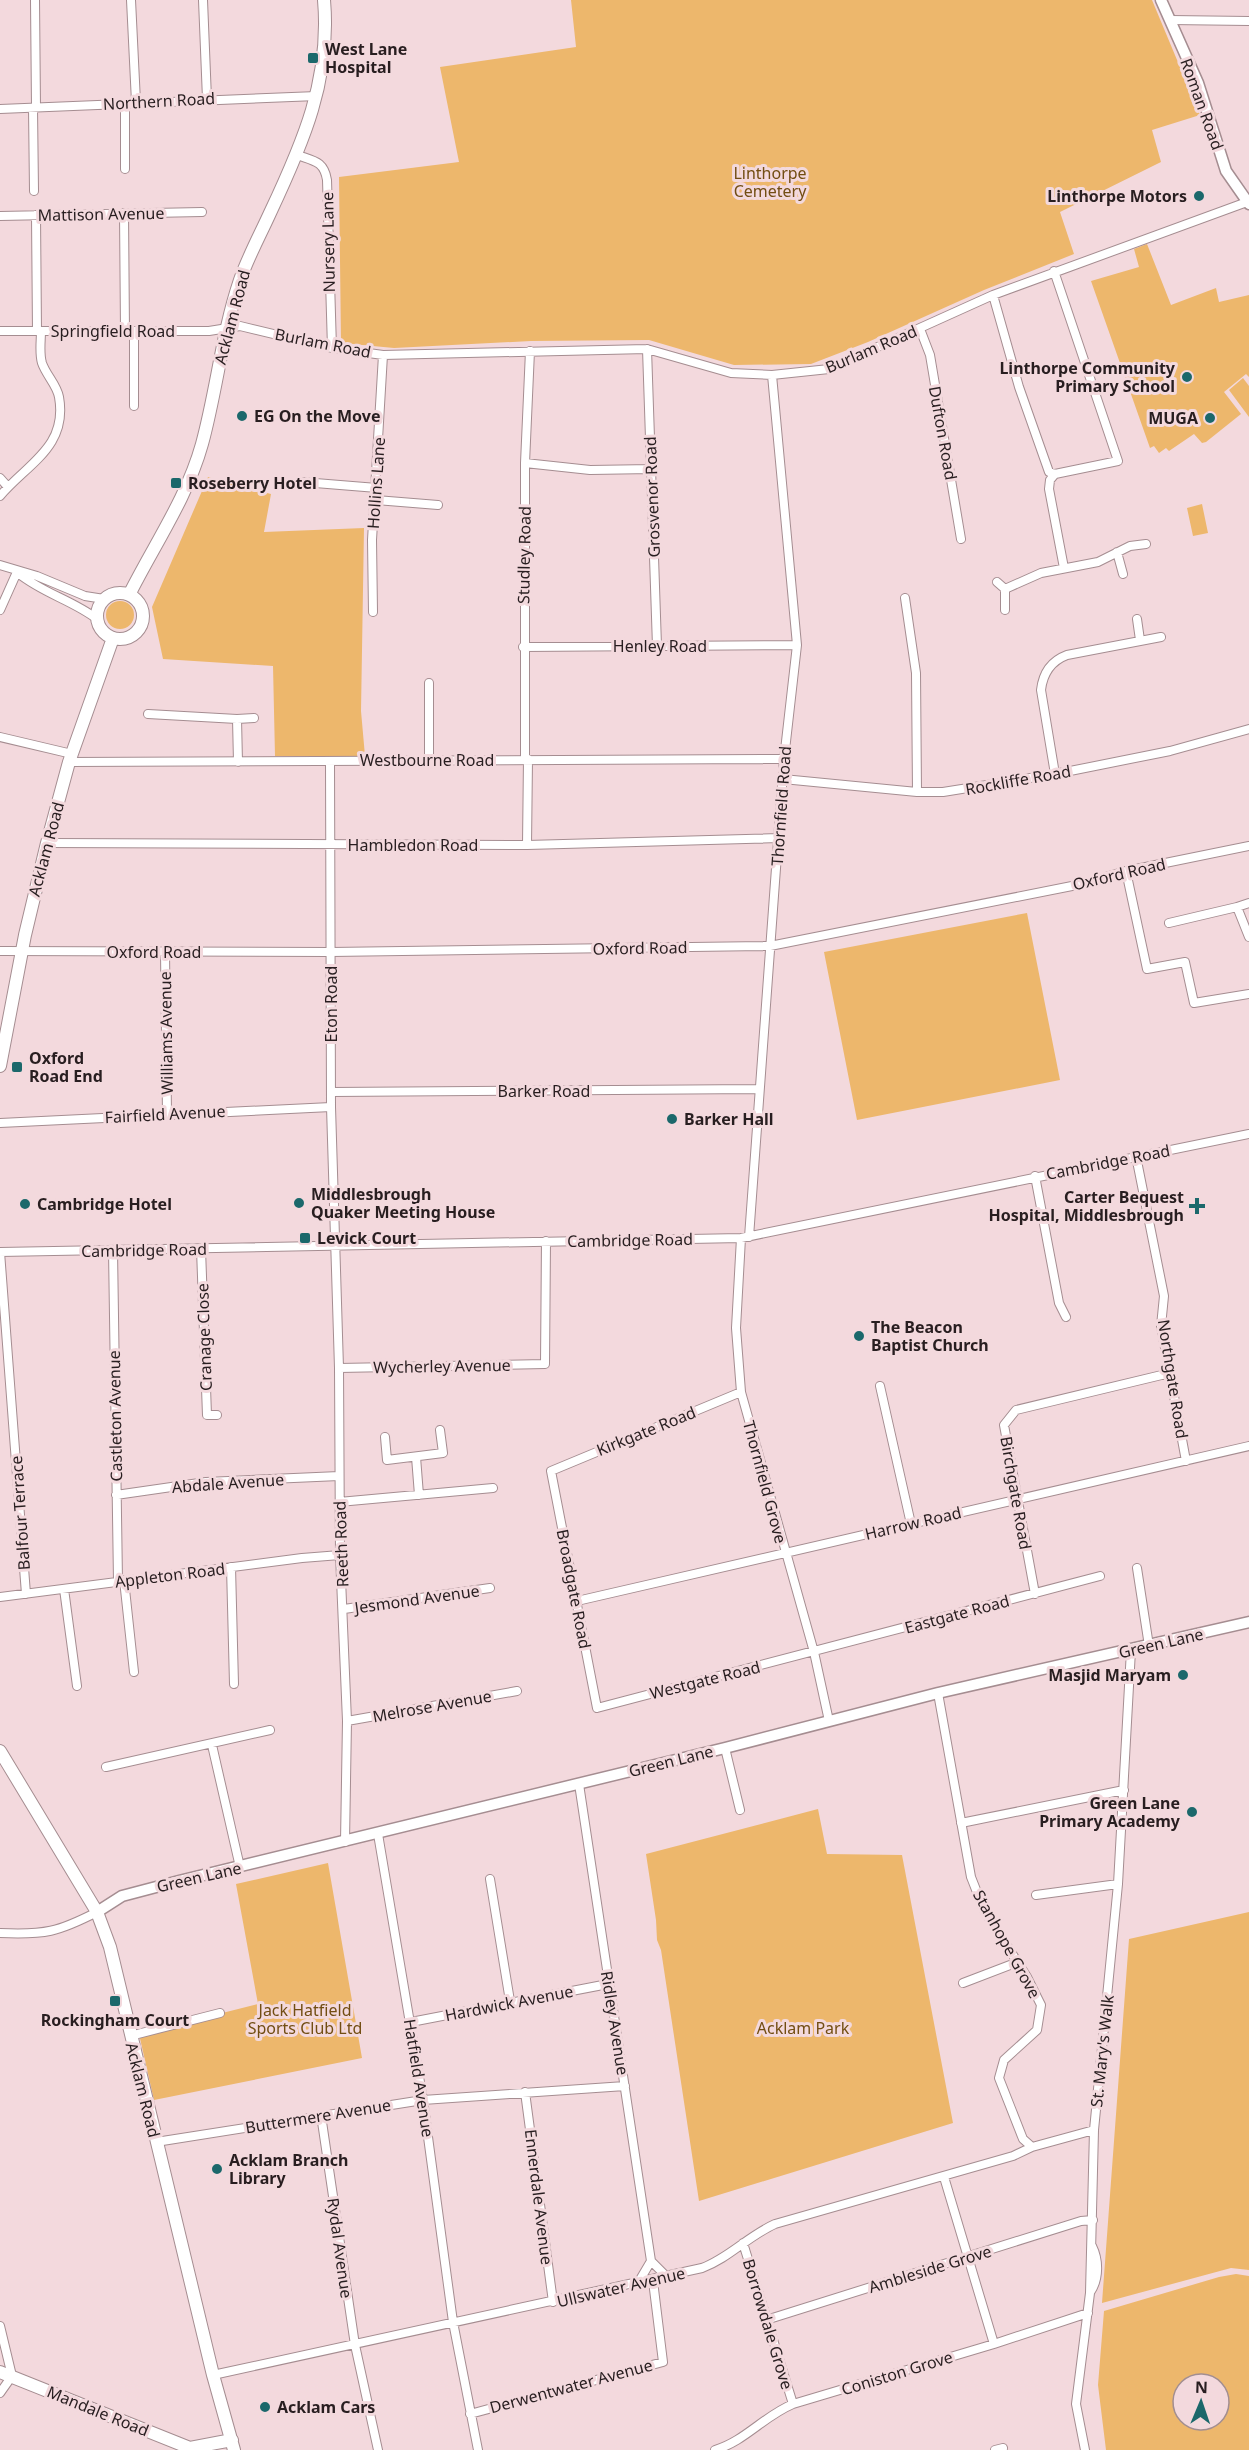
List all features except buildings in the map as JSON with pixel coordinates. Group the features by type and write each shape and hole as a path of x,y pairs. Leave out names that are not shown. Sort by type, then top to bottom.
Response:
{"main road":[{"name":"Acklam Road","path":"129,595 160,541 186,488 200,451 226,328 235,297 249,256 297,155 317,96 323,59 324,0"},
{"path":"116,593 129,595 140,605 142,620 135,633 129,637 113,638 102,631 97,619 99,605 104,599 116,593"},
{"name":"Acklam Road","path":"0,1066 21,951 47,843 71,758 113,638"},
{"name":"Acklam Road","path":"0,1751 97,1912 110,1947 213,2375 233,2445"},
{"name":"Mandale Road","path":"6,2374 192,2449 233,2445"}],"street":[{"path":"34,190 35,0"},
{"path":"131,0 136,102"},
{"path":"203,0 207,99"},
{"name":"Roman Road","path":"1161,0 1198,83 1226,171 1248,203"},
{"path":"1170,20 1249,21"},
{"name":"Northern Road","path":"0,109 317,96"},
{"path":"125,103 125,169"},
{"name":"Nursery Lane","path":"297,155 317,162 325,169 327,180 332,348"},
{"name":"Burlam Road","path":"226,328 240,326 332,348 383,355 647,349 731,373 772,375 829,369 993,295 1054,271 1248,203"},
{"name":"Mattison Avenue","path":"0,216 202,212"},
{"path":"124,213 125,332"},
{"path":"0,496 46,451 52,444 56,432 59,395 40,357 36,215"},
{"path":"993,295 1029,416 1049,472 1055,474 1118,461 1054,271"},
{"name":"Springfield Road","path":"0,331 134,332 209,331 226,328"},
{"name":"Dufton Road","path":"920,328 930,355 962,539"},
{"path":"134,332 134,406"},
{"name":"Grosvenor Road","path":"647,349 657,646"},
{"name":"Studley Road","path":"527,845 524,647 525,463 530,351"},
{"name":"Hollins Lane","path":"374,612 372,540 377,488 383,355"},
{"name":"Thornfield Road","path":"745,1238 784,759 797,645 772,375"},
{"path":"525,463 590,470 652,469"},
{"path":"1055,474 1050,480 1049,489 1064,568"},
{"path":"0,478 8,487"},
{"path":"303,482 377,488"},
{"path":"376,500 438,504"},
{"path":"1005,590 1041,573 1098,562 1130,546 1146,544"},
{"path":"1117,552 1123,574"},
{"path":"0,566 37,576 86,596 104,599"},
{"path":"0,610 17,572"},
{"path":"17,572 31,584 80,606 97,619"},
{"path":"997,582 1005,590 1005,610"},
{"path":"905,598 916,673 917,792"},
{"path":"1137,619 1140,640"},
{"path":"1055,774 1041,690 1042,678 1050,666 1056,659 1067,655 1161,637"},
{"name":"Henley Road","path":"524,647 797,645"},
{"path":"429,682 429,759"},
{"path":"148,714 254,718"},
{"path":"237,718 238,762"},
{"name":"Rockliffe Road","path":"783,778 917,792 974,788 1170,751 1249,729"},
{"name":"Westbourne Road","path":"0,738 71,758 238,762 429,759 784,759"},
{"name":"Eton Road","path":"330,762 331,1107 335,1245"},
{"name":"Hambledon Road","path":"47,843 527,845 779,838"},
{"name":"Oxford Road","path":"0,951 331,952 770,946 1082,884 1126,871 1249,846"},
{"path":"1126,871 1147,969 1185,962 1194,1003 1249,994"},
{"path":"1169,923 1249,903"},
{"path":"1237,907 1249,937"},
{"name":"Williams Avenue","path":"165,952 167,1114"},
{"name":"Barker Road","path":"331,1092 758,1089"},
{"name":"Fairfield Avenue","path":"0,1123 331,1107"},
{"name":"Cambridge Road","path":"0,1252 745,1238 1035,1176 1249,1134"},
{"name":"Northgate Road","path":"1136,1156 1164,1296 1161,1326 1186,1461"},
{"path":"1035,1176 1059,1304 1066,1317"},
{"name":"Thornfield Grove","path":"745,1238 736,1328 741,1392 814,1652 829,1720"},
{"name":"Wycherley Avenue","path":"339,1368 545,1364 546,1241"},
{"name":"Reeth Road","path":"335,1245 339,1368 340,1555 347,1721 345,1842"},
{"name":"Cranage Close","path":"201,1249 207,1415 217,1415"},
{"name":"Castleton Avenue","path":"113,1250 116,1494 121,1581 134,1672"},
{"name":"Balfour Terrace","path":"0,1252 26,1594"},
{"name":"Birchgate Road","path":"1035,1594 1004,1425 1016,1410 1170,1373"},
{"path":"880,1386 911,1524"},
{"name":"Kirkgate Road","path":"551,1471 741,1392"},
{"path":"385,1437 387,1460 416,1457 443,1453 440,1430"},
{"name":"Harrow Road","path":"577,1601 1249,1446"},
{"path":"416,1457 420,1495"},
{"name":"Broadgate Road","path":"551,1471 597,1708"},
{"name":"Abdale Avenue","path":"116,1494 206,1482 339,1476"},
{"path":"339,1502 493,1488"},
{"name":"Appleton Road","path":"0,1597 340,1555"},
{"path":"231,1567 234,1684"},
{"path":"1137,1568 1149,1646"},
{"name":"Eastgate Road","path":"814,1652 1100,1576"},
{"path":"64,1588 77,1686"},
{"name":"Jesmond Avenue","path":"344,1609 490,1588"},
{"name":"Green Lane","path":"97,1912 122,1896 725,1748 938,1693 1249,1622"},
{"name":"St. Mary's Walk","path":"1085,2450 1076,2404 1090,2293 1094,2130 1118,1884 1131,1650"},
{"name":"Westgate Road","path":"597,1708 814,1652"},
{"name":"Melrose Avenue","path":"347,1721 517,1691"},
{"name":"Stanhope Grove","path":"938,1693 971,1877 981,1902 1041,2005 1037,2030 1004,2060 999,2078 1023,2139 1032,2147"},
{"path":"106,1767 212,1745 270,1730"},
{"path":"212,1745 240,1867"},
{"path":"725,1748 740,1810"},
{"name":"Ridley Avenue","path":"579,1784 651,2261"},
{"path":"961,1823 1124,1790"},
{"name":"Hatfield Avenue","path":"378,1834 423,2100 453,2322 478,2450"},
{"path":"490,1879 510,2001"},
{"path":"1036,1895 1118,1884"},
{"path":"0,1933 24,1934 58,1930 97,1912"},
{"path":"963,1983 1018,1962"},
{"name":"Hardwick Avenue","path":"411,2022 510,2001 608,1984"},
{"path":"130,2036 220,2013"},
{"name":"Buttermere Avenue","path":"156,2142 423,2100 625,2086"},
{"name":"Ennerdale Avenue","path":"525,2092 553,2302"},
{"name":"Rydal Avenue","path":"321,2115 355,2345 378,2450"},
{"path":"1032,2147 1094,2130"},
{"name":"Ullswater Avenue","path":"213,2375 653,2281 702,2268 717,2262 756,2232 775,2224 944,2177 1013,2156 1032,2147"},
{"path":"944,2177 993,2344"},
{"name":"Ambleside Grove","path":"766,2320 1081,2221 1093,2220"},
{"name":"Borrowdale Grove","path":"743,2243 793,2404"},
{"path":"638,2283 651,2261 667,2277"},
{"name":"Derwentwater Avenue","path":"470,2414 663,2362 653,2281"},
{"name":"Coniston Grove","path":"715,2450 729,2446 764,2419 793,2404 1088,2313"},
{"path":"0,2326 6,2374 0,2393"}],"green space":[{"name":"Linthorpe Cemetery","path":"571,0 1152,0 1200,115 1152,130 1161,162 1060,212 1074,254 811,364 734,365 649,340 531,341 394,348 341,343 339,177 459,162 440,67 576,47"},
{"name":"Linthorpe Community Primary School","path":"1147,244 1171,305 1216,288 1219,302 1249,295 1249,377 1246,374 1224,392 1241,414 1206,442 1202,443 1194,434 1169,451 1166,448 1159,453 1154,446 1150,448 1091,281 1139,267 1134,249"},
{"path":"1243,378 1249,386 1249,417 1229,390"},
{"path":"208,477 271,494 264,532 364,528 361,711 365,756 275,756 273,666 163,659 152,607"},
{"path":"1202,504 1208,533 1193,536 1187,508"},
{"path":"120,601 130,605 134,615 130,625 120,629 110,625 106,615 110,605"},
{"path":"1027,913 1060,1080 857,1120 824,952"},
{"name":"Acklam Park","path":"818,1809 827,1854 902,1855 953,2123 699,2201 661,1950 657,1940 646,1854"},
{"name":"Jack Hatfield Sports Club Ltd","path":"328,1863 362,2058 154,2100 139,2034 258,2004 236,1884"},
{"path":"1249,1912 1249,2270 1231,2268 1102,2303 1129,1939"},
{"path":"1236,2274 1249,2276 1249,2450 1106,2450 1098,2385 1104,2311 1219,2277"}],"place":[{"name":"West Lane Hospital","path":"313,58"},
{"name":"Linthorpe Motors","path":"1199,196"},
{"name":"Linthorpe Community Primary School","path":"1187,377"},
{"name":"EG On the Move","path":"242,416"},
{"name":"MUGA","path":"1210,418"},
{"name":"Roseberry Hotel","path":"176,483"},
{"name":"Oxford Road End","path":"17,1067"},
{"name":"Barker Hall","path":"672,1119"},
{"name":"Middlesbrough Quaker Meeting House","path":"299,1203"},
{"name":"Cambridge Hotel","path":"25,1204"},
{"name":"Carter Bequest Hospital, Middlesbrough","path":"1197,1206"},
{"name":"Levick Court","path":"305,1238"},
{"name":"The Beacon Baptist Church","path":"859,1336"},
{"name":"Masjid Maryam","path":"1183,1675"},
{"name":"Green Lane Primary Academy","path":"1192,1812"},
{"name":"Rockingham Court","path":"115,2001"},
{"name":"Acklam Branch Library","path":"217,2169"},
{"name":"Acklam Cars","path":"265,2407"}]}
